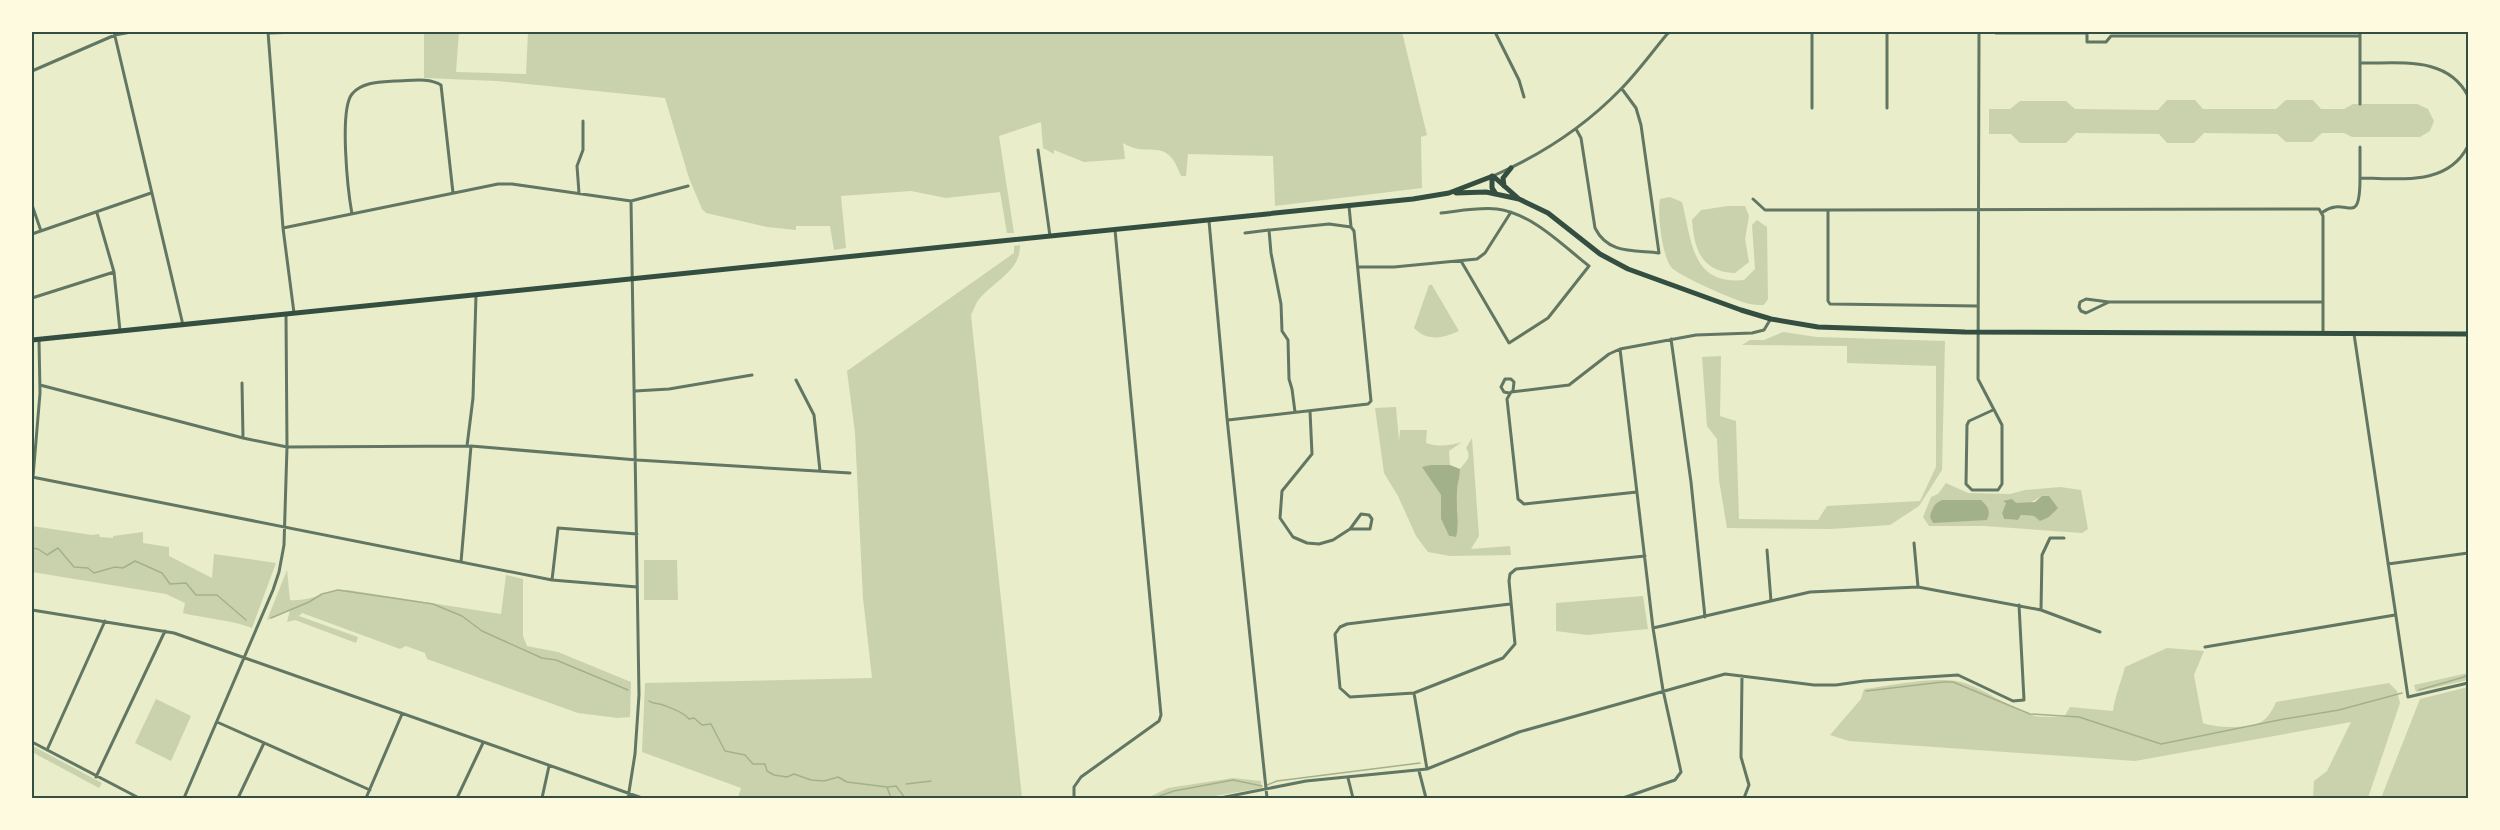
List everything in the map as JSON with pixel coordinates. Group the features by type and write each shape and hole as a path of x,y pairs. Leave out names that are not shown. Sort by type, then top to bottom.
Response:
{"main road":[{"path":"1506,190 1503,178 1510,168"},
{"path":"1492,176 1519,199 1557,219 1600,254 1628,269 1771,319 1842,329 1978,333 2469,334"},
{"path":"1449,193 1492,176"},
{"path":"1492,176 1492,188 1496,194"},
{"path":"32,340 1449,193 1476,192 1519,199"}],"street":[{"path":"32,71 114,33 131,32"},
{"path":"294,313 283,228 268,32 302,32"},
{"path":"1495,32 1520,80 1524,97"},
{"path":"1492,176 1549,148 1576,129 1622,89 1670,32"},
{"path":"1812,32 1812,108"},
{"path":"1887,32 1887,108"},
{"path":"1979,32 1978,379 2002,425 2002,484 1998,490 1972,490 1966,484 1967,425 1969,421 1993,410"},
{"path":"2234,32 2234,37"},
{"path":"114,33 183,325"},
{"path":"1996,33 2087,33 2086,42 2106,42 2111,36 2234,37 2360,34 2360,104"},
{"path":"2360,63 2417,64 2435,67 2456,79 2469,96"},
{"path":"352,214 346,161 348,101 353,93 363,85 433,81 441,85 453,193"},
{"path":"1576,129 1581,138 1595,228 1599,237 1606,244 1615,248 1659,253 1641,125 1636,108 1622,89"},
{"path":"579,193 577,166 584,150 583,121"},
{"path":"2360,178 2434,176 2455,164 2469,146"},
{"path":"2323,212 2328,208 2353,208 2360,201 2360,147"},
{"path":"1038,150 1050,236"},
{"path":"283,228 512,183 631,201 688,186"},
{"path":"32,234 151,193"},
{"path":"1753,199 1765,210 2319,209 2323,212"},
{"path":"629,796 636,754 639,695 637,460 631,201"},
{"path":"32,205 41,231"},
{"path":"1228,420 1368,405 1371,400 1354,231 1351,227 1348,205"},
{"path":"1441,213 1496,209 1511,212 1540,228 1589,266 1548,318 1509,343 1461,261"},
{"path":"1828,210 1828,301 1830,304 1978,306"},
{"path":"97,212 114,272 120,331"},
{"path":"1358,267 1394,267 1477,259 1485,254 1511,212"},
{"path":"2323,212 2323,333"},
{"path":"1209,219 1267,798"},
{"path":"1245,233 1329,224 1351,227"},
{"path":"1074,798 1074,788 1081,777 1159,721 1161,715 1114,229"},
{"path":"1269,230 1281,304 1282,331 1288,340 1289,379 1293,389 1295,413"},
{"path":"32,298 114,272"},
{"path":"460,562 473,399 476,294"},
{"path":"2109,302 2086,313 2079,308 2080,302 2085,299 2109,302 2323,302"},
{"path":"184,798 278,578 282,560 287,447 286,314"},
{"path":"1637,492 1524,504 1518,500 1508,402 1512,392 1514,382 1505,379 1501,382 1501,389 1505,392 1512,392 1569,385 1609,354 1620,349 1716,333 1752,333 1764,330 1771,319"},
{"path":"2354,333 2408,697 2469,683"},
{"path":"39,339 40,385 32,477 552,580 637,587"},
{"path":"1671,339 1691,482 1705,617"},
{"path":"1620,349 1653,628 1663,690 1681,772 1675,780 1623,798"},
{"path":"635,392 669,389 752,375"},
{"path":"796,380 814,415 820,471"},
{"path":"242,383 243,438"},
{"path":"40,385 243,438 287,447 469,446 637,460 850,473"},
{"path":"1310,411 1312,454 1282,491 1280,518 1293,537 1307,543 1319,544 1333,540 1350,529 1361,514 1369,515 1372,519 1370,529 1350,529"},
{"path":"552,580 558,528 637,534"},
{"path":"2041,610 2042,555 2050,538 2064,538"},
{"path":"1914,543 1918,587"},
{"path":"1767,550 1772,601"},
{"path":"2388,564 2469,553"},
{"path":"1510,604 1347,624 1340,627 1335,634 1334,645 1340,688 1350,697 1414,693 1503,658 1515,644 1509,581 1510,574 1516,569 1645,556"},
{"path":"1653,628 1810,592 1918,587 2041,610 2100,632"},
{"path":"1220,798 1306,781 1427,770 1519,732 1725,674 1814,685 1836,685 1903,677 1958,675 2013,701 2024,700 2019,605"},
{"path":"32,610 165,631 244,657 629,796 642,798"},
{"path":"2205,646 2396,615"},
{"path":"47,750 105,621"},
{"path":"96,777 165,631"},
{"path":"1742,675 1741,757 1749,785 1744,798"},
{"path":"1414,693 1427,770"},
{"path":"366,798 402,714"},
{"path":"217,722 370,790"},
{"path":"32,742 139,798"},
{"path":"238,798 264,743"},
{"path":"457,798 483,743"},
{"path":"542,798 549,766"},
{"path":"1419,771 1426,798"},
{"path":"1348,778 1353,798"}],"shaded area":[{"path":"381,32 459,32 456,72 526,74 528,32 1402,32 1427,135 1421,137 1422,188 1275,206 1273,156 1188,154 1186,176 1181,176 1170,156 1163,152 1133,148 1123,143 1125,159 1084,162 1054,150 1054,154 1043,148 1041,122 999,136 1014,233 1007,233 1000,192 946,198 911,191 841,196 846,248 834,250 830,226 796,226 796,230 767,227 706,213 702,209 689,178 665,98 497,81 424,78 424,34"},
{"path":"2167,100 2195,100 2203,109 2276,109 2286,100 2313,100 2321,109 2344,109 2353,104 2417,104 2428,109 2434,121 2430,131 2420,137 2352,137 2344,133 2322,133 2312,142 2286,142 2277,134 2204,133 2194,143 2167,143 2159,134 2076,133 2066,143 2020,143 2011,134 1989,134 1989,109 2010,109 2020,101 2066,101 2075,109 2158,110"},
{"path":"1670,197 1682,202 1697,258 1713,275 1727,280 1744,280 1755,269 1752,225 1757,220 1767,227 1768,299 1764,305 1750,304 1733,298 1695,282 1671,267 1663,244 1659,214 1660,199"},
{"path":"1745,206 1749,216 1745,239 1749,262 1735,273 1724,272 1707,264 1698,250 1693,231 1692,220 1701,210"},
{"path":"1020,245 1016,263 983,295 971,315 1022,798 738,798 741,788 642,752 645,683 872,678 863,598 855,433 847,371 1014,253 1014,246"},
{"path":"1429,285 1432,285 1459,331 1430,337 1414,328"},
{"path":"1783,332 1817,337 1945,341 1942,470 1919,506 1890,525 1831,529 1727,528 1719,480 1717,439 1707,426 1702,357 1721,356 1720,416 1736,421 1739,519 1818,520 1827,506 1920,501 1936,467 1936,366 1847,363 1847,346 1742,345 1750,340 1764,340"},
{"path":"1396,407 1399,441 1400,430 1427,430 1426,443 1444,445 1462,442 1449,451 1450,465 1423,467 1441,495 1441,519 1449,536 1455,537 1457,531 1457,490 1460,469 1468,459 1466,448 1472,438 1479,536 1471,549 1510,546 1511,555 1450,556 1428,552 1416,536 1398,496 1384,473 1375,408"},
{"path":"1450,465 1460,469 1456,537 1449,536 1441,519 1441,495 1422,467"},
{"path":"1946,483 1968,493 2010,494 2025,490 2060,487 2081,490 2088,529 2082,533 1984,526 1929,526 1923,517 1931,497 1938,494","holes":["2042,496 2034,516 2021,515 2018,520 2004,519 2002,513 2006,503 2028,504"]},
{"path":"2042,496 2049,496 2058,508 2049,517 2040,521 2034,516 2021,515 2018,520 2004,519 2002,513 2006,503 2003,501 2012,499 2016,503 2035,502"},
{"path":"1942,500 1981,500 1988,509 1987,520 1933,523 1930,517 1932,511 1935,505"},
{"path":"32,526 92,535 99,534 100,537 113,538 113,536 143,532 143,543 169,547 169,556 212,578 214,554 276,563 252,628 183,613 185,603 166,594 32,572"},
{"path":"644,560 677,560 678,600 644,600"},
{"path":"287,570 290,600 348,590 501,614 506,575 523,579 523,636 527,646 558,652 631,682 630,717 618,718 578,713 427,659 425,653 406,646 400,649 302,613 299,616 358,637 356,643 295,620 287,622 290,610 267,620"},
{"path":"1643,596 1648,629 1587,635 1556,631 1556,603"},
{"path":"2167,648 2204,651 2194,675 2203,723 2216,726 2241,727 2261,722 2268,716 2276,702 2389,683 2397,691 2400,703 2368,798 2313,798 2314,781 2327,771 2351,722 2135,761 1849,741 1830,735 1861,699 1864,689 1922,681 1946,680 1966,684 2036,716 2064,717 2070,707 2113,711 2125,667"},
{"path":"2468,673 2468,680 2416,692 2414,685"},
{"path":"2468,687 2468,798 2381,798 2420,699"},
{"path":"156,699 191,716 171,761 135,743"},
{"path":"33,746 102,783 99,788 32,752"},
{"path":"1233,778 1261,781 1262,788 1203,798 1147,798 1168,788"}],"waterway":[{"path":"32,548 47,555 58,548 74,567 88,568 94,573 115,567 123,568 135,561 162,573 170,584 186,583 196,595 217,595 246,620"},
{"path":"271,618 322,594 338,590 433,604 462,616 482,631 542,658 556,660 628,690"},
{"path":"2419,690 2468,674"},
{"path":"1866,691 1953,682 2030,714 2079,717 2161,744 2339,710 2402,693"},
{"path":"649,701 677,710 689,719 694,718 702,725 711,724 725,751 745,755 753,764 765,764 767,771 774,775 787,777 794,774 811,780 824,781 838,777 847,782 887,787 891,798"},
{"path":"1267,785 1277,781 1420,763"},
{"path":"1154,798 1174,791 1233,780 1262,786"},
{"path":"906,784 931,781"},
{"path":"888,787 896,786 905,798"}]}
